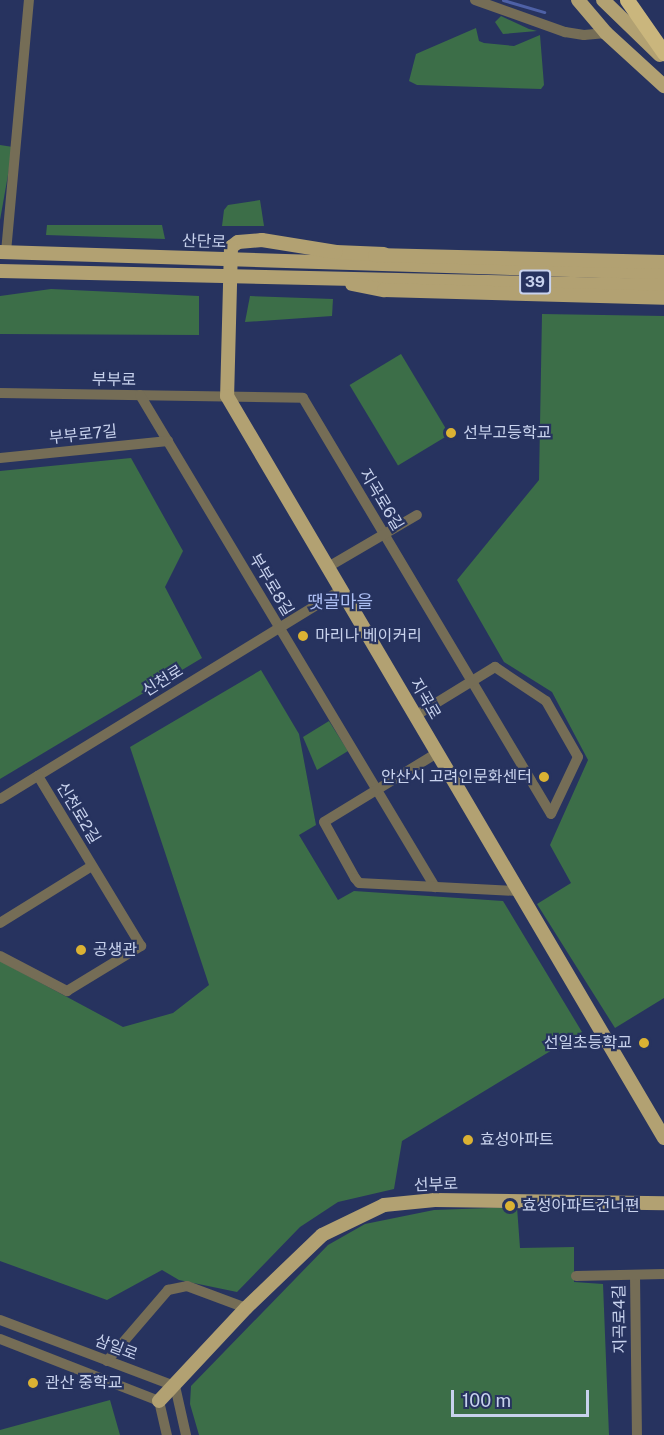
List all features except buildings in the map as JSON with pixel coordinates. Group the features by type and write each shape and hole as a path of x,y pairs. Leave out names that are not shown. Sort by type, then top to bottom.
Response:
{"highway":[{"path":"627,0 664,53"}],"main road":[{"path":"578,0 606,33 664,86"},
{"path":"603,0 664,58"},
{"path":"227,396 229,259 231,248 238,242 262,240 336,252 664,262"},
{"name":"산단로","path":"3,252 229,259 306,269 407,272"},
{"path":"306,269 384,254"},
{"name":"산단로","path":"0,271 229,277 306,269"},
{"path":"306,269 384,290 664,298"},
{"name":"39","path":"407,272 664,273"},
{"name":"39","path":"407,272 664,286"},
{"name":"지곡로","path":"227,396 664,1137"},
{"name":"선부로","path":"159,1401 246,1308 322,1235 384,1205 435,1200 664,1203"}],"street":[{"path":"3,252 29,0"},
{"path":"475,0 565,32 584,35 606,33"},
{"name":"부부로","path":"0,393 227,396"},
{"name":"부부로8길","path":"140,395 435,887"},
{"name":"지곡로6길","path":"227,396 303,398 551,814 578,757 546,701 495,668 472,681"},
{"name":"부부로7길","path":"0,458 168,441"},
{"path":"328,567 417,515"},
{"name":"신천로","path":"0,799 341,590"},
{"path":"415,716 472,681"},
{"path":"437,753 324,822 359,883 519,891"},
{"name":"신천로2길","path":"0,956 67,991 141,946 38,776"},
{"name":"신천로2길","path":"0,923 92,866"},
{"name":"지곡로4길","path":"576,1276 664,1274"},
{"name":"지곡로4길","path":"635,1275 637,1435"},
{"path":"107,1361 168,1290 187,1286 246,1308"},
{"name":"삼일로","path":"0,1320 175,1386"},
{"name":"삼일로","path":"0,1339 159,1401"},
{"path":"175,1386 186,1435"},
{"path":"159,1401 167,1435"}],"green space":[{"path":"501,16 537,31 503,34 495,22"},
{"path":"476,28 479,41 484,43 514,46 540,35 544,85 541,89 417,85 409,81 416,54"},
{"path":"0,145 13,147 0,220"},
{"path":"260,200 264,226 222,226 224,210 228,205"},
{"path":"47,225 162,225 165,239 46,235"},
{"path":"51,289 199,296 199,335 0,334 0,296"},
{"path":"250,296 333,299 332,316 245,322"},
{"path":"542,314 664,316 664,998 615,1028 537,904 571,883 550,845 588,760 552,692 504,662 457,580 539,480"},
{"path":"401,354 449,435 398,465 350,385"},
{"path":"131,458 183,551 165,587 202,658 0,779 0,471"},
{"path":"261,670 299,734 316,825 299,835 338,900 354,891 503,901 582,1032 402,1141 394,1189 338,1202 300,1227 237,1292 179,1280 162,1270 107,1300 0,1261 0,961 123,1027 173,1013 209,985 130,747"},
{"path":"329,721 348,751 317,770 303,737"},
{"path":"517,1207 520,1248 574,1247 574,1282 603,1284 609,1435 199,1435 190,1404 191,1386 328,1245 365,1224 434,1210"},
{"path":"110,1400 120,1435 0,1435 0,1430"}],"waterway":[{"path":"503,0 544,12"}],"place":[{"name":"선부고등학교","path":"451,433"},
{"name":"마리나 베이커리","path":"303,636"},
{"name":"안산시 고려인문화센터","path":"544,777"},
{"name":"공생관","path":"81,950"},
{"name":"선일초등학교","path":"644,1043"},
{"name":"효성아파트","path":"468,1140"},
{"name":"효성아파트건너편","path":"510,1206"},
{"name":"관산 중학교","path":"33,1383"}],"district":[{"name":"땟골마을","path":"340,602"}]}
